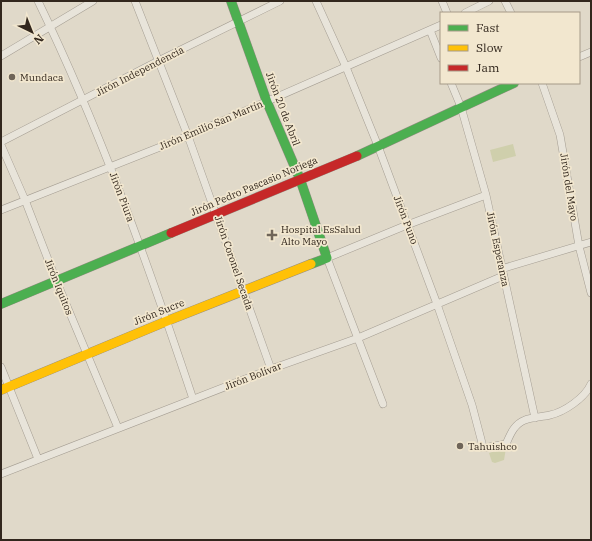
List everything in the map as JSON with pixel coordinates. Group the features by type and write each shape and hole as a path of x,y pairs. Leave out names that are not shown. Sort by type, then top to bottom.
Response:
{"street":[{"name":"Jirón Piura","path":"38,1 83,100 140,244 193,399"},
{"path":"1,56 93,1"},
{"name":"Jirón Coronel Secada","path":"135,1 217,214 271,369"},
{"name":"Jirón 20 de Abril","path":"231,1 267,102 300,179 327,258 383,404"},
{"name":"Jirón Independencia","path":"1,144 158,61 280,1"},
{"name":"Jirón Puno","path":"316,1 346,67 378,146 437,304 472,405 483,446 506,444 513,428 524,420 536,418"},
{"path":"442,1 447,12"},
{"path":"467,12 490,1"},
{"path":"505,1 510,12"},
{"name":"Jirón Emilio San Martín","path":"1,210 188,136 440,25"},
{"path":"430,30 440,55"},
{"path":"580,57 591,52"},
{"name":"Jirón Esperanza","path":"452,84 461,107 486,195 536,418"},
{"name":"Jirón Pedro Pascasio Noriega","path":"1,304 140,244 217,214 378,146 512,84"},
{"name":"Jirón del Mayo","path":"542,84 560,135 579,246 591,293"},
{"name":"Jirón Iquitos","path":"1,144 26,200 56,280 118,428"},
{"path":"327,258 407,224 486,195"},
{"path":"502,269 591,242"},
{"name":"Jirón Sucre","path":"5,388 243,290 327,258"},
{"name":"Jirón Bolívar","path":"1,474 271,369 358,338 503,276"},
{"path":"1,367 5,388 38,459"},
{"path":"536,418 552,415 578,402 588,392 591,384"}],"green space":[{"path":"513,144 516,156 493,162 490,150"},
{"path":"506,448 504,460 495,463 492,462 489,453"}],"traffic: fast":[{"path":"231,1 267,102 300,179 327,258 311,264"},
{"path":"357,156 512,84"},
{"path":"1,304 171,233"}],"traffic: slow":[{"path":"1,390 167,321 311,264"}],"traffic: jam":[{"path":"171,233 357,156"}],"place":[{"name":"Mundaca","path":"12,77"},
{"name":"Hospital EsSalud Alto Mayo","path":"272,235"},
{"name":"Tahuishco","path":"460,446"}]}
